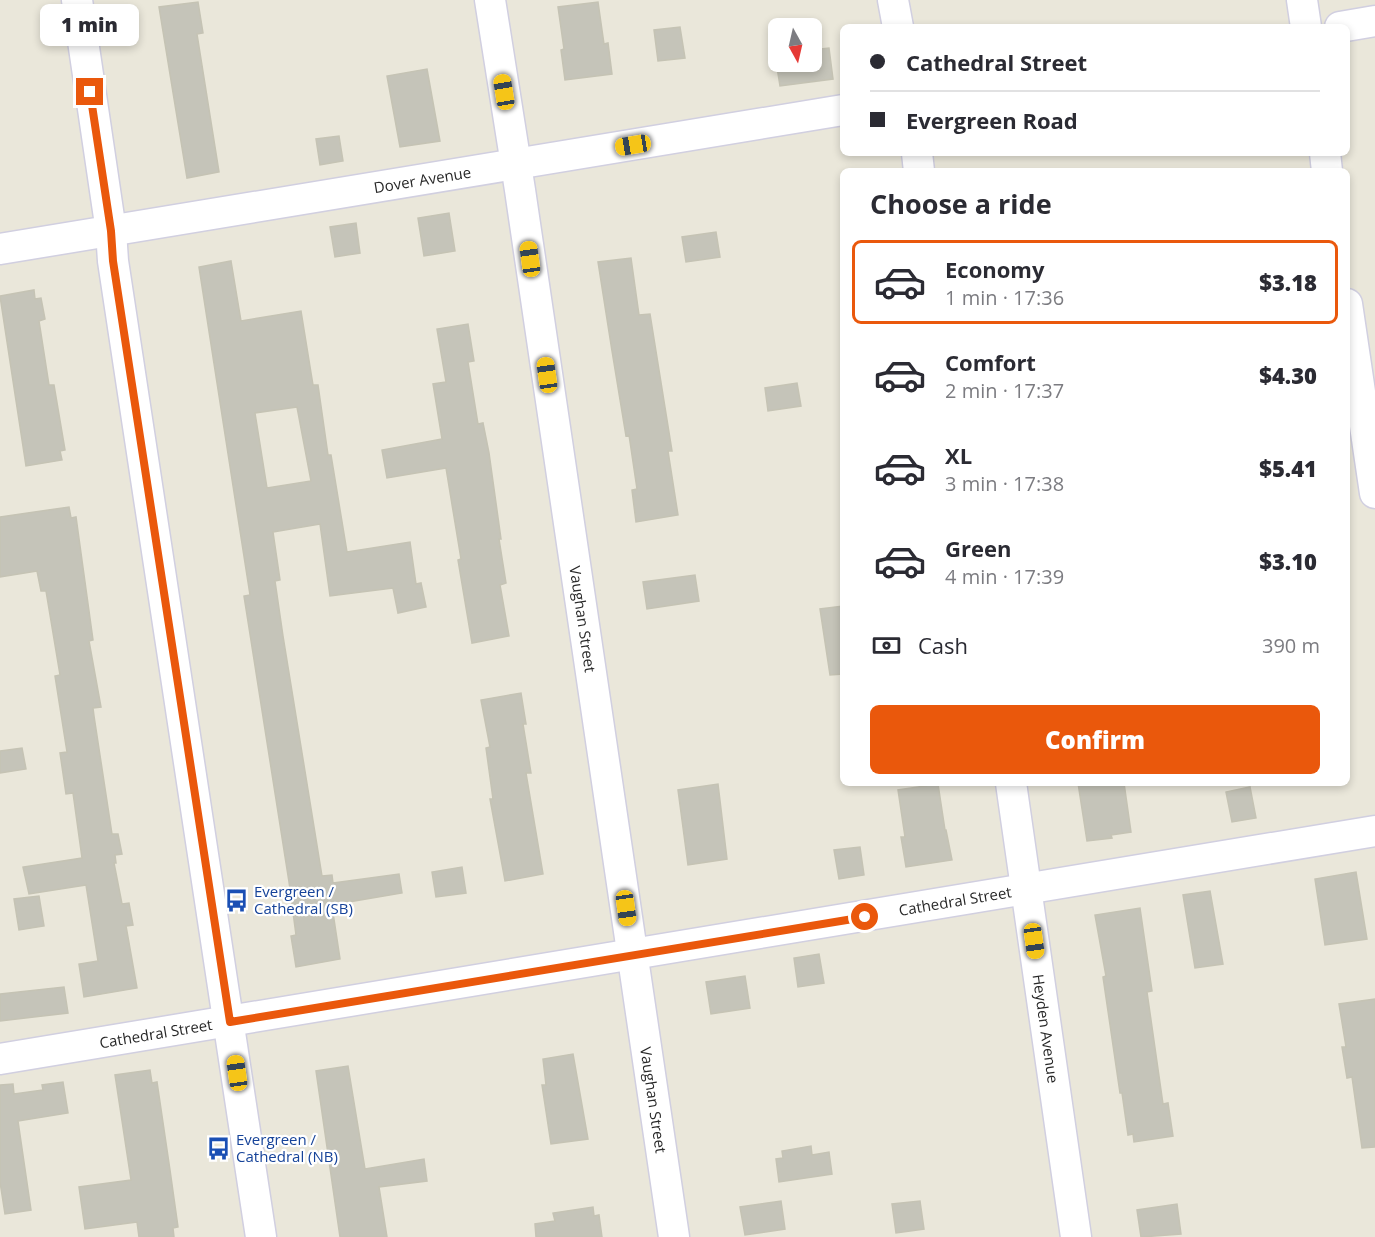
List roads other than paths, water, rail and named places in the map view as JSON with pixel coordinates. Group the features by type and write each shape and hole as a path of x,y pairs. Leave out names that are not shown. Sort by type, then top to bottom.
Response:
{"street":[{"path":"77,0 111,231 113,261 261,1237"},
{"name":"Vaughan Street","path":"490,0 674,1237"},
{"path":"893,0 897,24"},
{"path":"1302,0 1306,24"},
{"path":"1350,25 1375,21"},
{"name":"Dover Avenue","path":"0,249 840,110"},
{"path":"1350,324 1375,493"},
{"name":"Heyden Avenue","path":"1011,786 1076,1237"},
{"name":"Cathedral Street","path":"0,1059 1375,831"}],"place":[{"name":"Evergreen / Cathedral (SB)","path":"236,900"},
{"name":"Evergreen / Cathedral (NB)","path":"218,1148"}]}
